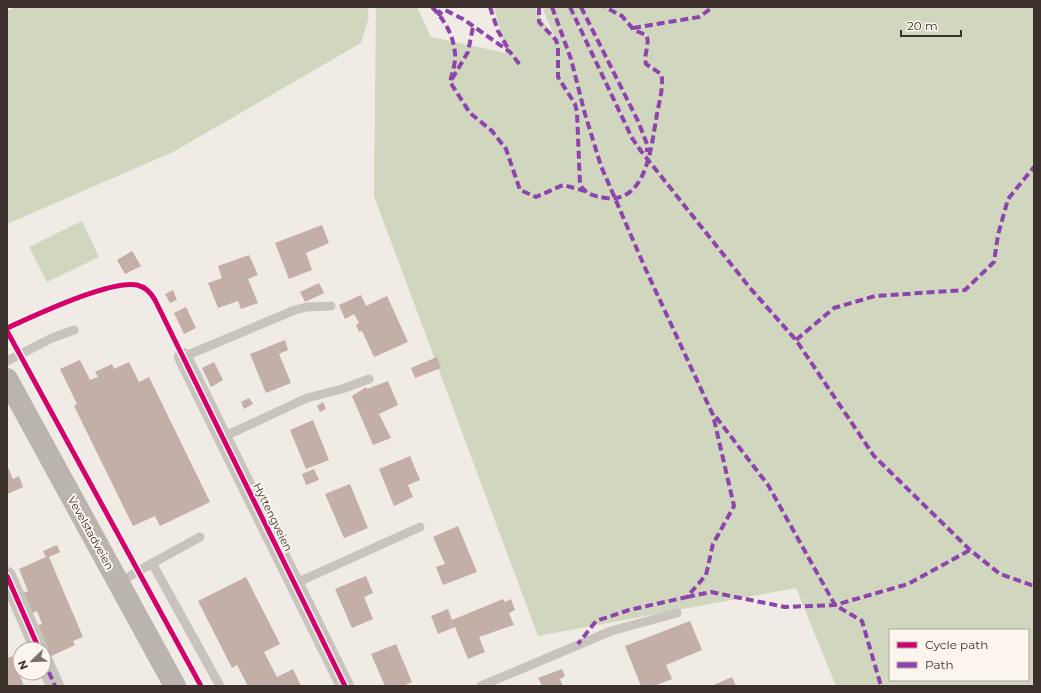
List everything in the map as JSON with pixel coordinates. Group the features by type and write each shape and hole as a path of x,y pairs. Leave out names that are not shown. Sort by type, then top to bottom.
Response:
{"main road":[{"name":"Vevelstadveien","path":"7,379 175,686"}],"street":[{"name":"Hyttengveien","path":"183,357 345,686"},
{"path":"7,576 35,641"}],"lane":[{"path":"183,357 295,310 307,307 331,306"},
{"path":"7,361 52,338 74,330"},
{"path":"223,437 307,398 342,389 369,379"},
{"path":"294,584 420,527"},
{"path":"119,583 152,563 200,538"},
{"path":"152,563 220,686"},
{"path":"481,686 611,631 677,613"}],"green space":[{"path":"15,7 367,7 369,17 361,43 173,152 7,224 7,11"},
{"path":"376,7 417,7 431,37 506,53 494,7 534,7 556,41 542,7 1034,7 1034,686 836,686 796,588 538,636 374,196"},
{"path":"82,221 99,257 47,282 29,247"}],"building":[{"path":"322,225 329,243 306,253 312,270 289,279 275,243"},
{"path":"132,251 141,266 125,274 117,260"},
{"path":"249,255 258,275 248,279 258,303 241,309 238,301 218,308 208,283 222,278 218,266"},
{"path":"319,283 324,293 305,302 300,292"},
{"path":"173,290 177,300 170,303 165,294"},
{"path":"361,295 366,306 387,296 408,342 374,357 362,331 359,332 356,325 359,323 354,314 345,319 339,305"},
{"path":"186,307 196,328 184,334 174,313"},
{"path":"285,340 288,350 279,354 291,383 266,393 250,354"},
{"path":"437,357 441,368 415,378 411,368"},
{"path":"80,360 90,380 98,377 95,372 112,364 114,369 129,362 139,382 149,377 210,502 160,526 155,516 133,526 74,406 77,404 60,369"},
{"path":"214,362 223,380 211,387 202,368"},
{"path":"388,381 398,405 379,414 391,438 373,445 352,396 366,387 367,389"},
{"path":"249,398 253,404 244,409 241,402"},
{"path":"323,402 326,409 320,412 317,406"},
{"path":"313,420 329,460 306,469 290,430"},
{"path":"410,456 420,480 408,485 413,497 394,506 379,469"},
{"path":"7,465 13,479 19,476 23,487 7,494"},
{"path":"314,469 319,480 306,485 302,474"},
{"path":"350,484 368,528 344,538 325,494"},
{"path":"458,526 477,572 443,585 436,567 445,564 433,537"},
{"path":"57,545 60,552 49,557 83,637 73,641 75,645 52,656 52,641 42,641 36,626 42,624 37,611 29,614 21,594 28,591 19,569 46,557 43,551"},
{"path":"366,576 373,593 364,597 373,619 352,628 335,589"},
{"path":"246,577 280,644 264,652 277,677 293,669 301,686 248,686 237,665 232,668 198,601"},
{"path":"503,599 505,602 511,599 515,610 509,613 514,625 479,637 485,652 468,659 455,627 438,634 431,616 448,609 452,620"},
{"path":"690,621 702,650 666,665 672,679 654,686 641,686 625,646"},
{"path":"396,644 412,682 403,686 385,686 371,654"},
{"path":"12,656 12,681 22,681 24,686 7,686 7,658"},
{"path":"562,669 565,676 560,679 563,686 542,686 538,678"},
{"path":"732,677 736,686 711,686"}],"marked path":[{"path":"432,7 441,17 453,41 455,57 450,82 470,113 492,131 506,149 520,190 536,197 563,185 585,191"},
{"path":"490,7 498,31 509,50"},
{"path":"539,7 539,22 556,40 558,46 558,77 575,104 577,112 580,185 585,191 598,197 606,198 619,197 630,192 638,183 644,171 652,145 661,93 662,78 661,74 646,64 645,56 648,42 646,35 634,30 622,16 605,7"},
{"path":"552,7 571,59 585,114 601,166 646,270 713,415 734,506 713,544 706,575 687,597 629,610 596,621 578,644"},
{"path":"570,7 632,138 750,288 796,340 874,456 970,550 1000,574 1034,586"},
{"path":"581,7 638,121 647,144 647,152"},
{"path":"633,28 699,17 713,7"},
{"path":"438,10 439,14 445,10 463,19 510,52 520,65"},
{"path":"452,79 468,52 473,27"},
{"path":"796,340 834,308 875,296 965,290 994,262 998,235 1008,199 1034,167"},
{"path":"716,417 768,485 835,605 862,621 881,686"},
{"path":"687,597 711,592 785,607 835,605 908,584 970,550"},
{"path":"52,679 55,686"}],"cycle path":[{"path":"7,328 72,300 109,288 124,285 137,285 143,287 150,293 155,300 345,686"},
{"path":"7,331 201,686"},
{"path":"7,576 35,641"}]}
